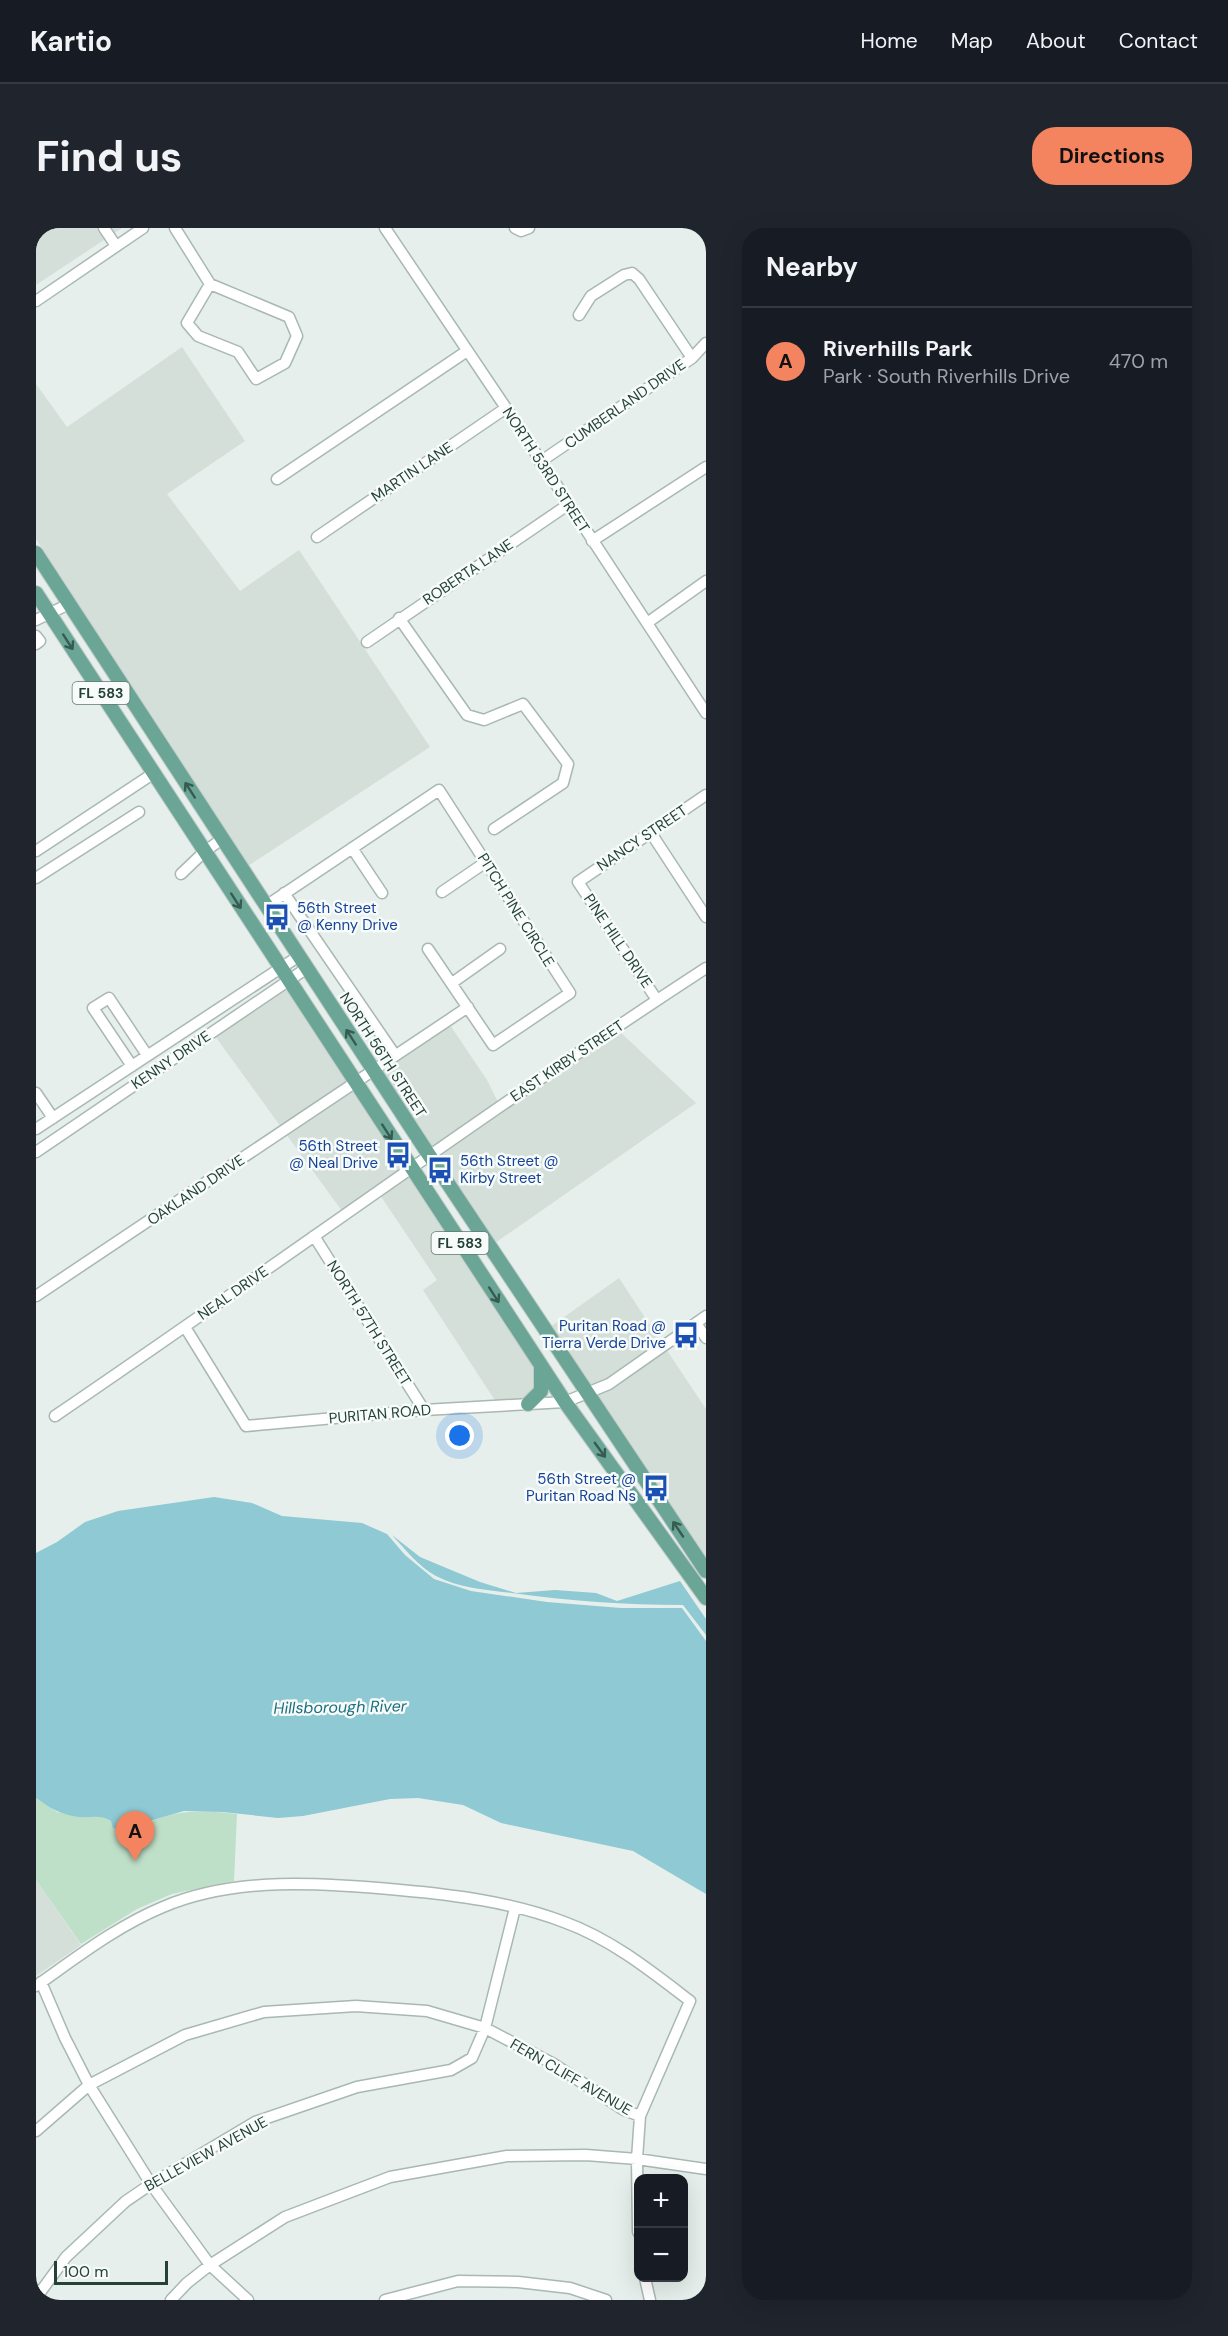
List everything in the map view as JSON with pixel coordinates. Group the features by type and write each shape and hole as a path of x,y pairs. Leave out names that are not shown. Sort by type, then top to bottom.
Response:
{"main road":[{"name":"NORTH 56TH STREET","path":"36,553 373,1071 706,1571"},
{"name":"FL 583","path":"36,593 541,1366 706,1598"},
{"path":"478,1270 497,1258"},
{"path":"528,1404 541,1391 541,1366"},
{"path":"682,1564 695,1555"}],"street":[{"path":"104,228 116,246"},
{"path":"36,301 143,228"},
{"path":"175,228 210,284 289,317 297,336 285,363 258,379 238,352 198,336 187,323 210,284"},
{"name":"NORTH 53RD STREET","path":"385,228 706,713"},
{"path":"515,228 521,231 529,228"},
{"path":"579,315 591,296 624,275 632,273 639,279 692,358"},
{"name":"CUMBERLAND DRIVE","path":"540,462 692,358 706,343"},
{"path":"277,479 467,351"},
{"name":"MARTIN LANE","path":"317,537 506,408"},
{"path":"592,542 706,467"},
{"name":"ROBERTA LANE","path":"367,642 569,504"},
{"path":"648,623 706,581"},
{"path":"36,620 69,604"},
{"path":"399,618 467,715 484,720 523,704 568,764 562,783 494,829"},
{"path":"36,636 40,641 36,644"},
{"path":"36,851 154,773"},
{"name":"PITCH PINE CIRCLE","path":"266,906 439,790 486,862 494,879 570,993 493,1045 468,1007"},
{"name":"NANCY STREET","path":"578,882 706,795"},
{"path":"36,878 139,812"},
{"path":"651,833 706,917"},
{"path":"181,874 222,839"},
{"path":"352,848 382,893"},
{"path":"442,892 486,862"},
{"name":"PINE HILL DRIVE","path":"578,882 657,1000"},
{"path":"284,893 395,1055"},
{"path":"373,1071 468,1007 428,949"},
{"path":"452,983 500,949"},
{"path":"36,1129 299,956"},
{"name":"KENNY DRIVE","path":"36,1152 307,968"},
{"name":"EAST KIRBY STREET","path":"410,1168 657,1000 704,973"},
{"path":"132,1066 93,1008 109,998 147,1055"},
{"name":"OAKLAND DRIVE","path":"36,1296 373,1071"},
{"path":"36,1093 53,1118"},
{"name":"NEAL DRIVE","path":"55,1416 410,1168"},
{"name":"NORTH 57TH STREET","path":"314,1236 424,1410"},
{"name":"PURITAN ROAD","path":"185,1327 246,1426 424,1410 565,1402 587,1395 609,1384 706,1316"},
{"path":"696,1323 706,1338"},
{"path":"248,2300 210,2265 151,2184 89,2085 39,1984 131,1923 163,1906 205,1894 253,1886 344,1885 466,1898 515,1908 564,1922 606,1941 690,2001 640,2116 637,2159 639,2228"},
{"name":"BELLEVIEW AVENUE","path":"36,2298 66,2257 126,2201 255,2122 357,2087 451,2070 472,2058 485,2028 515,1908"},
{"name":"FERN CLIFF AVENUE","path":"36,2131 89,2085 185,2035 264,2012 368,2007 427,2011 485,2028 552,2063 624,2110 640,2116"},
{"path":"171,2300 187,2283 210,2265 285,2217 390,2177 507,2156 586,2155 637,2159 706,2169"},
{"path":"384,2300 402,2298 458,2281 518,2282 570,2288 606,2300"},
{"path":"646,2282 650,2300"}],"shaded area":[{"path":"36,228 122,228 36,285"},
{"path":"182,347 245,441 167,494 240,591 299,550 430,747 248,866 36,539 36,384 67,427"},
{"path":"285,988 348,1082 281,1127 215,1036"},
{"path":"450,1025 487,1080 498,1102 432,1147 382,1070"},
{"path":"619,1031 696,1103 495,1243 437,1155"},
{"path":"353,1089 404,1167 342,1211 286,1134"},
{"path":"409,1174 537,1367 538,1382 529,1398 496,1402 423,1290 437,1280 380,1195"},
{"path":"619,1278 661,1342 607,1380 590,1388 550,1327"},
{"path":"666,1349 706,1409 706,1564 595,1396 612,1387"},
{"path":"36,1880 81,1945 36,1976"}],"green space":[{"path":"36,1798 57,1812 80,1817 103,1816 130,1833 155,1820 181,1813 237,1814 234,1881 172,1894 137,1909 81,1944 36,1880"}],"water":[{"name":"Hillsborough River","path":"214,1497 252,1503 282,1516 362,1523 387,1534 405,1555 434,1579 471,1591 547,1602 621,1608 682,1608 706,1641 706,1894 633,1851 501,1823 463,1805 418,1798 390,1799 303,1816 278,1818 223,1812 184,1811 146,1822 130,1833 113,1828 111,1821 107,1819 61,1813 36,1798 36,1553 57,1542 85,1522 118,1511"},
{"path":"392,1535 420,1557 480,1582 516,1593 555,1590 596,1593 617,1601 680,1581 706,1619 706,1635 683,1605 533,1596 454,1583 424,1568"}],"place":[{"name":"56th Street @ Kenny Drive","path":"277,917"},
{"name":"56th Street @ Neal Drive","path":"398,1155"},
{"name":"56th Street @ Kirby Street","path":"440,1170"},
{"name":"Puritan Road @ Tierra Verde Drive","path":"686,1335"},
{"name":"56th Street @ Puritan Road Ns","path":"656,1488"},
{"name":"Riverhills Park","path":"135,1861"}]}
